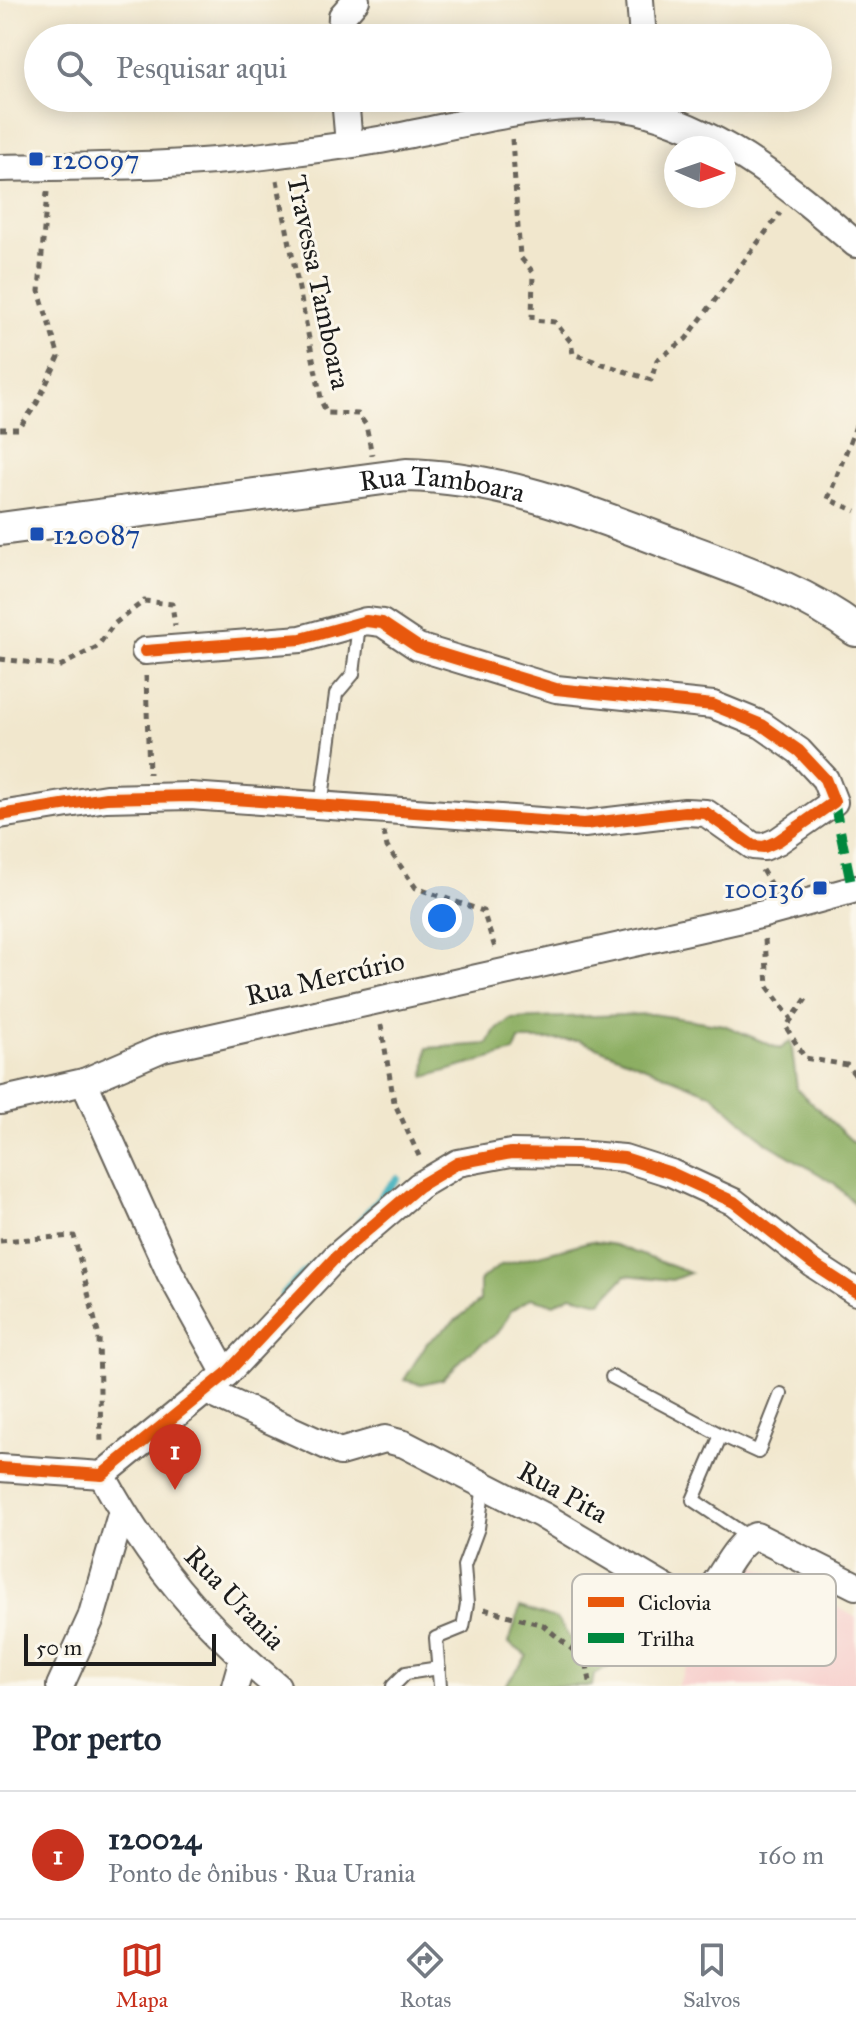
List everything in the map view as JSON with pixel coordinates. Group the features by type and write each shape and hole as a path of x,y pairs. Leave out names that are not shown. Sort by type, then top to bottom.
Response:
{"street":[{"path":"342,24 342,16 356,0"},
{"path":"640,0 642,24"},
{"path":"346,112 349,144"},
{"path":"0,168 168,165 272,155 532,112"},
{"path":"660,112 745,155 856,244"},
{"name":"Rua Tamboara","path":"0,529 406,475 453,476 574,507 778,584 856,630"},
{"path":"0,815 106,798 150,797 584,824 642,815 706,813 753,846 764,847 778,841 834,802 825,779 799,751 762,725 713,705 556,689 418,647 382,623 359,622 301,639 145,651"},
{"name":"Rua Mercúrio","path":"0,1101 84,1082 163,1048 760,914 856,889"},
{"path":"84,1082 170,1273 226,1374"},
{"path":"0,1468 102,1475 153,1430 226,1374 336,1257 430,1179 458,1163 511,1153 624,1158 671,1173 734,1202 813,1264 856,1292"},
{"name":"Rua Pita","path":"206,1391 340,1452 385,1439 404,1444 542,1515 641,1574"},
{"name":"Rua Urania","path":"102,1475 122,1511 177,1592 243,1658 277,1686"},
{"path":"60,1686 91,1618 122,1511"},
{"path":"750,1538 762,1537 833,1574"},
{"name":"Rua Pita","path":"720,1574 750,1538"},
{"path":"836,1576 856,1586"},
{"path":"235,1686 243,1658"}],"lane":[{"path":"321,806 336,694 353,674 359,622"},
{"path":"612,1377 758,1452 781,1394"},
{"path":"721,1435 693,1500 750,1538"},
{"path":"440,1686 436,1638 463,1627 467,1604 464,1566 478,1528 484,1485"},
{"path":"393,1686 406,1673 439,1668"}],"path":[{"path":"511,114 520,257 533,272 532,320 555,322 571,342 573,354 651,380 657,360 686,339 794,194"},
{"path":"0,429 19,429 37,403 59,357 39,291 49,167"},
{"path":"856,426 828,499 856,511"},
{"path":"0,659 60,666 97,647 114,624 144,601 172,604 178,647"},
{"path":"145,651 150,797"},
{"path":"378,810 387,847 416,888 483,911 502,971"},
{"path":"741,838 771,885 760,914 768,987 791,1019"},
{"path":"376,999 394,1102 430,1179"},
{"path":"806,999 786,1027 805,1058 847,1065 856,1076"},
{"path":"0,1241 74,1236 99,1337 102,1475"},
{"path":"467,1604 543,1625 572,1649"},
{"path":"587,1666 591,1686"}],"shaded area":[{"path":"734,1555 771,1574 724,1574"},
{"path":"836,1607 856,1617 856,1686 677,1686 688,1666 836,1666"}],"green space":[{"path":"652,1014 724,1025 780,1049 791,1041 797,1089 856,1145 856,1205 834,1183 767,1143 712,1094 579,1040 519,1040 514,1052 425,1077 427,1048 488,1044 494,1032 510,1019"},
{"path":"591,1241 615,1245 690,1273 672,1280 626,1275 601,1302 571,1295 554,1304 531,1298 511,1311 498,1333 467,1354 443,1379 421,1384 404,1380 427,1343 480,1301 480,1280 501,1265"},
{"path":"520,1607 558,1620 572,1641 572,1666 610,1666 594,1675 592,1686 505,1686 527,1656 509,1643"}],"waterway":[{"path":"360,1221 397,1179"},
{"path":"283,1295 312,1265"}],"marked path":[{"path":"834,802 852,888"}],"cycle path":[{"path":"0,815 106,798 190,796 584,824 685,812 706,813 753,846 764,847 778,841 834,802 825,779 799,751 762,725 713,705 556,689 418,647 382,623 366,621 301,639 145,651"},
{"path":"0,1468 102,1475 226,1374 336,1257 419,1186 458,1163 511,1153 576,1154 624,1158 671,1173 734,1202 813,1264 856,1292"}],"place":[{"name":"120097","path":"36,159"},
{"name":"120087","path":"37,534"},
{"name":"100136","path":"820,888"},
{"name":"120024","path":"175,1490"}]}
